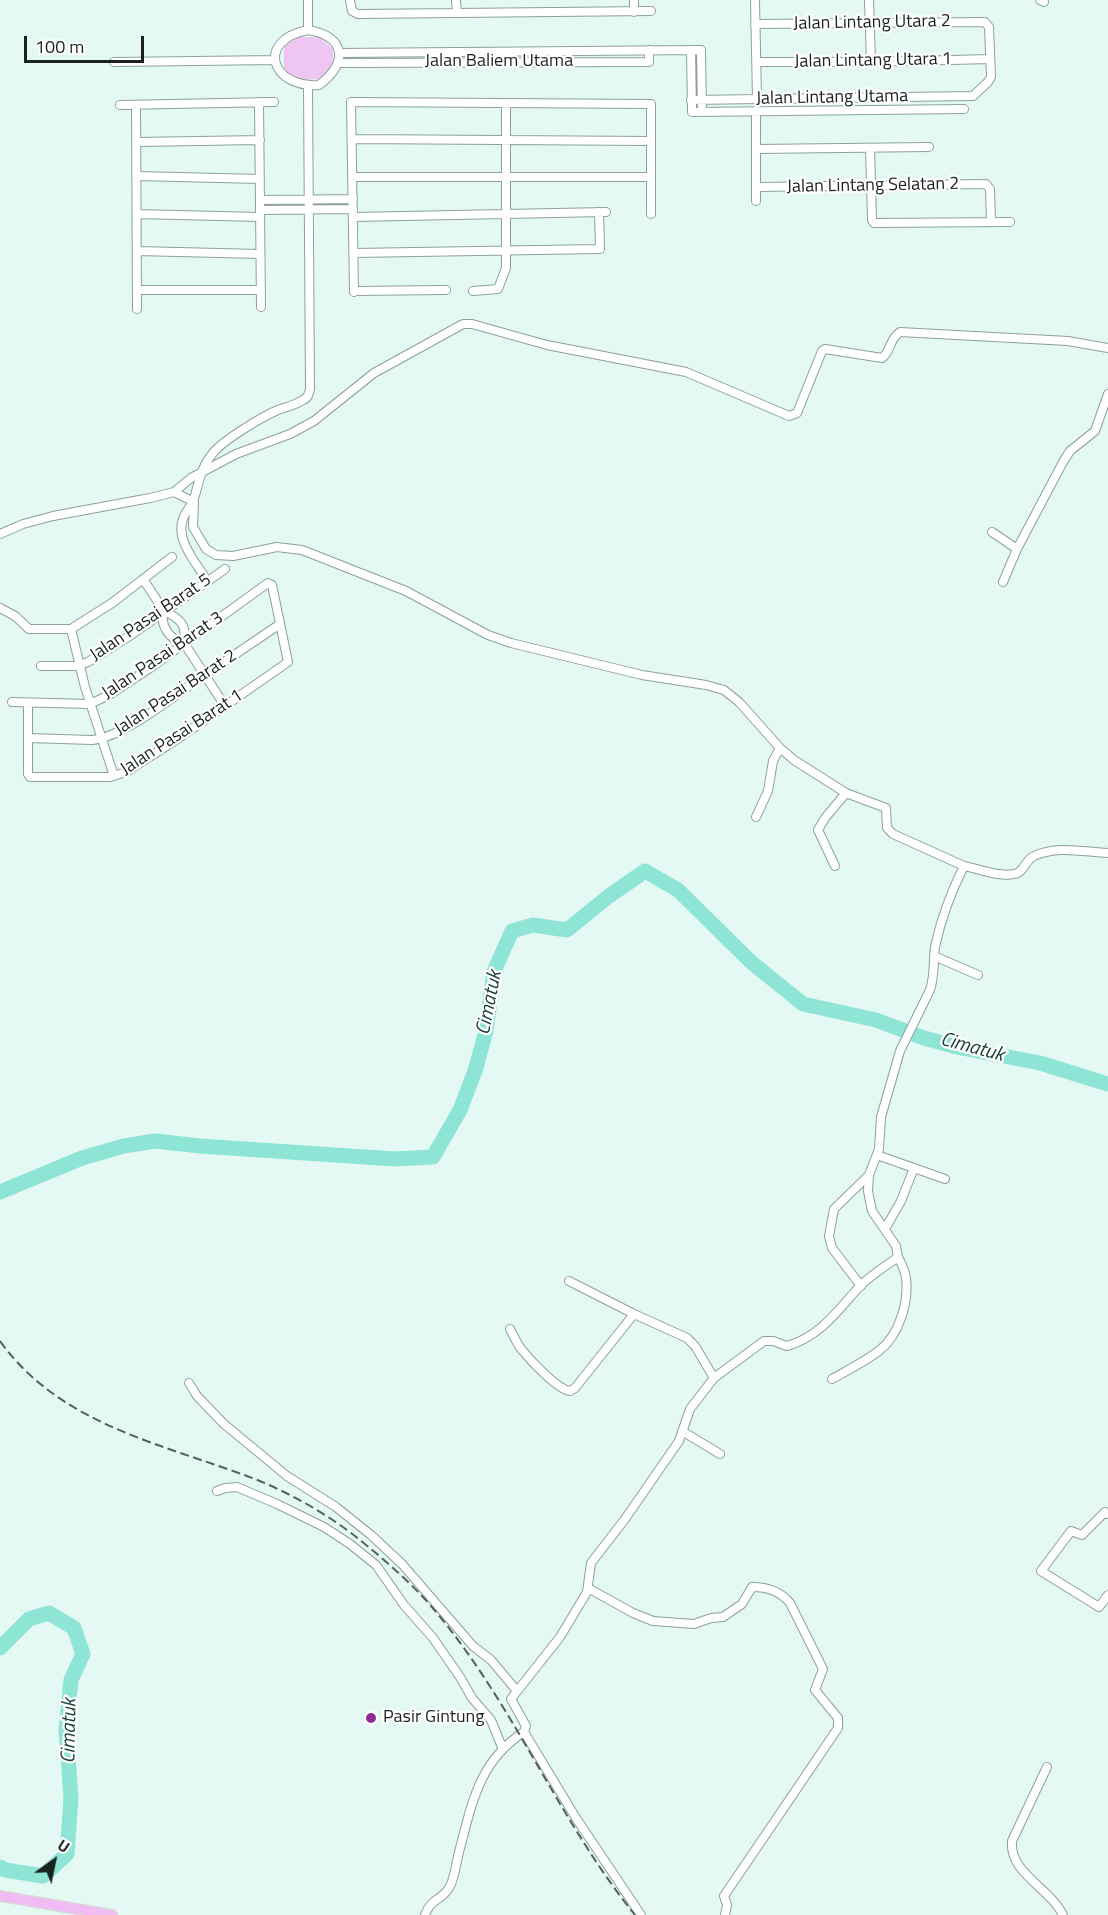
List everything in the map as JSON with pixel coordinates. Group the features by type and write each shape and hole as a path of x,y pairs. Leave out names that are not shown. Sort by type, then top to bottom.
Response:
{"main road":[{"path":"0,1896 112,1915"}],"street":[{"path":"308,0 308,30"},
{"path":"350,0 352,11 358,14 651,12"},
{"path":"456,0 457,12"},
{"path":"634,0 634,12"},
{"path":"755,0 757,99"},
{"path":"869,0 871,62"},
{"name":"Jalan Lintang Utara 2","path":"755,24 985,22 988,24 990,59"},
{"path":"308,30 328,37 336,44 339,53 339,63 319,85 308,86 286,78 278,69 275,60 276,50 283,40 293,33 308,30"},
{"name":"Jalan Baliem Utama","path":"339,63 649,62 649,50"},
{"path":"691,50 691,100"},
{"name":"Jalan Baliem Utama","path":"339,53 701,50 702,100"},
{"name":"Jalan Lintang Utara 1","path":"756,62 990,59"},
{"name":"Jalan Lintang Utama","path":"964,109 692,112 691,100 973,96 990,80 990,59"},
{"path":"114,62 275,60"},
{"path":"308,86 309,395 304,400 274,411 223,442 206,461 200,473 194,502 193,527 202,544 213,554 234,556 277,547 302,550 406,591 488,635 511,643 642,675 724,690 739,702 780,748 846,793 886,808 887,828 893,834 964,866 1013,875 1021,872 1031,857 1047,852 1062,850 1108,853"},
{"path":"875,98 875,110"},
{"path":"702,100 702,112"},
{"path":"259,102 261,307"},
{"path":"120,105 274,102"},
{"path":"446,290 354,291 351,102 651,104 651,214"},
{"path":"473,291 498,289 506,268 506,103"},
{"path":"136,105 137,309"},
{"path":"756,111 756,201"},
{"path":"352,139 651,141"},
{"path":"136,142 260,140"},
{"path":"756,149 929,147"},
{"path":"870,148 872,220 874,223 1010,222"},
{"path":"136,176 260,179"},
{"path":"352,177 651,177"},
{"name":"Jalan Lintang Selatan 2","path":"756,187 986,184 989,186 991,222"},
{"path":"260,200 353,199"},
{"path":"137,214 260,214 309,210 353,213 602,212 600,249 354,254"},
{"path":"137,251 260,254"},
{"path":"137,290 261,290"},
{"path":"0,534 23,524 53,516 174,492 200,473 247,449 297,431 328,411 354,387 374,373 463,324 472,324 547,345 686,372 789,416 797,413 822,351 825,349 882,358 886,355 893,338 900,333 1068,341 1108,348"},
{"path":"1003,582 1017,549 1070,451 1095,431 1108,394"},
{"path":"174,492 194,502"},
{"path":"194,502 183,517 182,534 188,550 207,581"},
{"path":"992,532 1017,549"},
{"path":"0,608 15,616 29,629 71,629 112,603 172,557"},
{"name":"Jalan Pasai Barat 5","path":"41,666 75,666 88,662 106,652 225,569"},
{"path":"143,579 164,611 183,625 186,632 184,644"},
{"name":"Jalan Pasai Barat 3","path":"12,702 90,704 109,695 270,584 280,624"},
{"path":"164,611 162,617 166,630 175,640 184,644 225,706"},
{"name":"Jalan Pasai Barat 1","path":"29,738 28,774 30,777 114,776 126,772 288,662 280,624"},
{"name":"Jalan Pasai Barat 2","path":"29,738 102,739 136,721 280,624"},
{"path":"71,629 78,665 114,776"},
{"path":"28,703 29,738"},
{"path":"756,817 768,791 773,761 780,748"},
{"path":"835,866 818,830 846,793"},
{"path":"832,1379 881,1349 893,1334 903,1310 906,1274 898,1257 896,1246 871,1207 868,1191 869,1175 879,1148 881,1117 900,1052 934,980 934,956 948,904 964,866"},
{"path":"934,956 978,975"},
{"path":"877,1155 945,1179"},
{"path":"885,1229 901,1201 914,1168"},
{"path":"861,1286 832,1248 829,1236 834,1209 869,1175"},
{"path":"425,1915 430,1904 449,1888 473,1800 490,1764 502,1747 524,1732 526,1726 511,1699 560,1636 588,1588 591,1563 648,1488 678,1441 687,1413 714,1378 764,1341 773,1341 787,1346 815,1332 839,1312 861,1286 898,1257"},
{"path":"569,1281 691,1341 714,1378"},
{"path":"510,1329 525,1353 556,1384 570,1391 575,1388 634,1314"},
{"path":"189,1383 197,1396 224,1424 287,1476 336,1507 402,1564 473,1646 490,1660 517,1691"},
{"path":"682,1431 720,1454"},
{"path":"217,1491 237,1487 269,1500 324,1527 350,1544 375,1565 404,1605 439,1645 472,1698 491,1720 502,1747"},
{"path":"1108,1514 1105,1512 1082,1535 1071,1531 1041,1571 1099,1607 1108,1595"},
{"path":"588,1588 633,1614 653,1621 694,1624 711,1618 723,1617 742,1604 752,1587 776,1590 783,1594 790,1603 822,1669 815,1690 838,1718 838,1728 724,1896 727,1908 725,1915"},
{"path":"524,1732 576,1818 641,1915"},
{"path":"1047,1767 1012,1841 1011,1848 1012,1856 1018,1867 1048,1894 1063,1915"}],"shaded area":[{"path":"297,37 320,37 333,49 333,67 322,79 296,80 284,69 284,47"}],"waterway":[{"name":"Cimatuk","path":"0,1192 82,1158 124,1146 155,1141 395,1159 433,1157 460,1110 475,1071 486,1031 494,971 512,931 533,925 567,930 645,871 678,890 751,962 803,1004 876,1020 924,1038 957,1047 1040,1063 1108,1084"},
{"name":"Cimatuk","path":"0,1648 29,1619 49,1613 74,1628 83,1654 71,1680 66,1729 71,1798 67,1854 43,1876 5,1870 0,1867"}],"railway":[{"path":"0,1341 24,1370 52,1393 83,1412 150,1442 283,1491 348,1531 400,1574 428,1602 464,1648 489,1685 583,1841 635,1915"}],"place":[{"name":"Pasir Gintung","path":"371,1718"}]}
